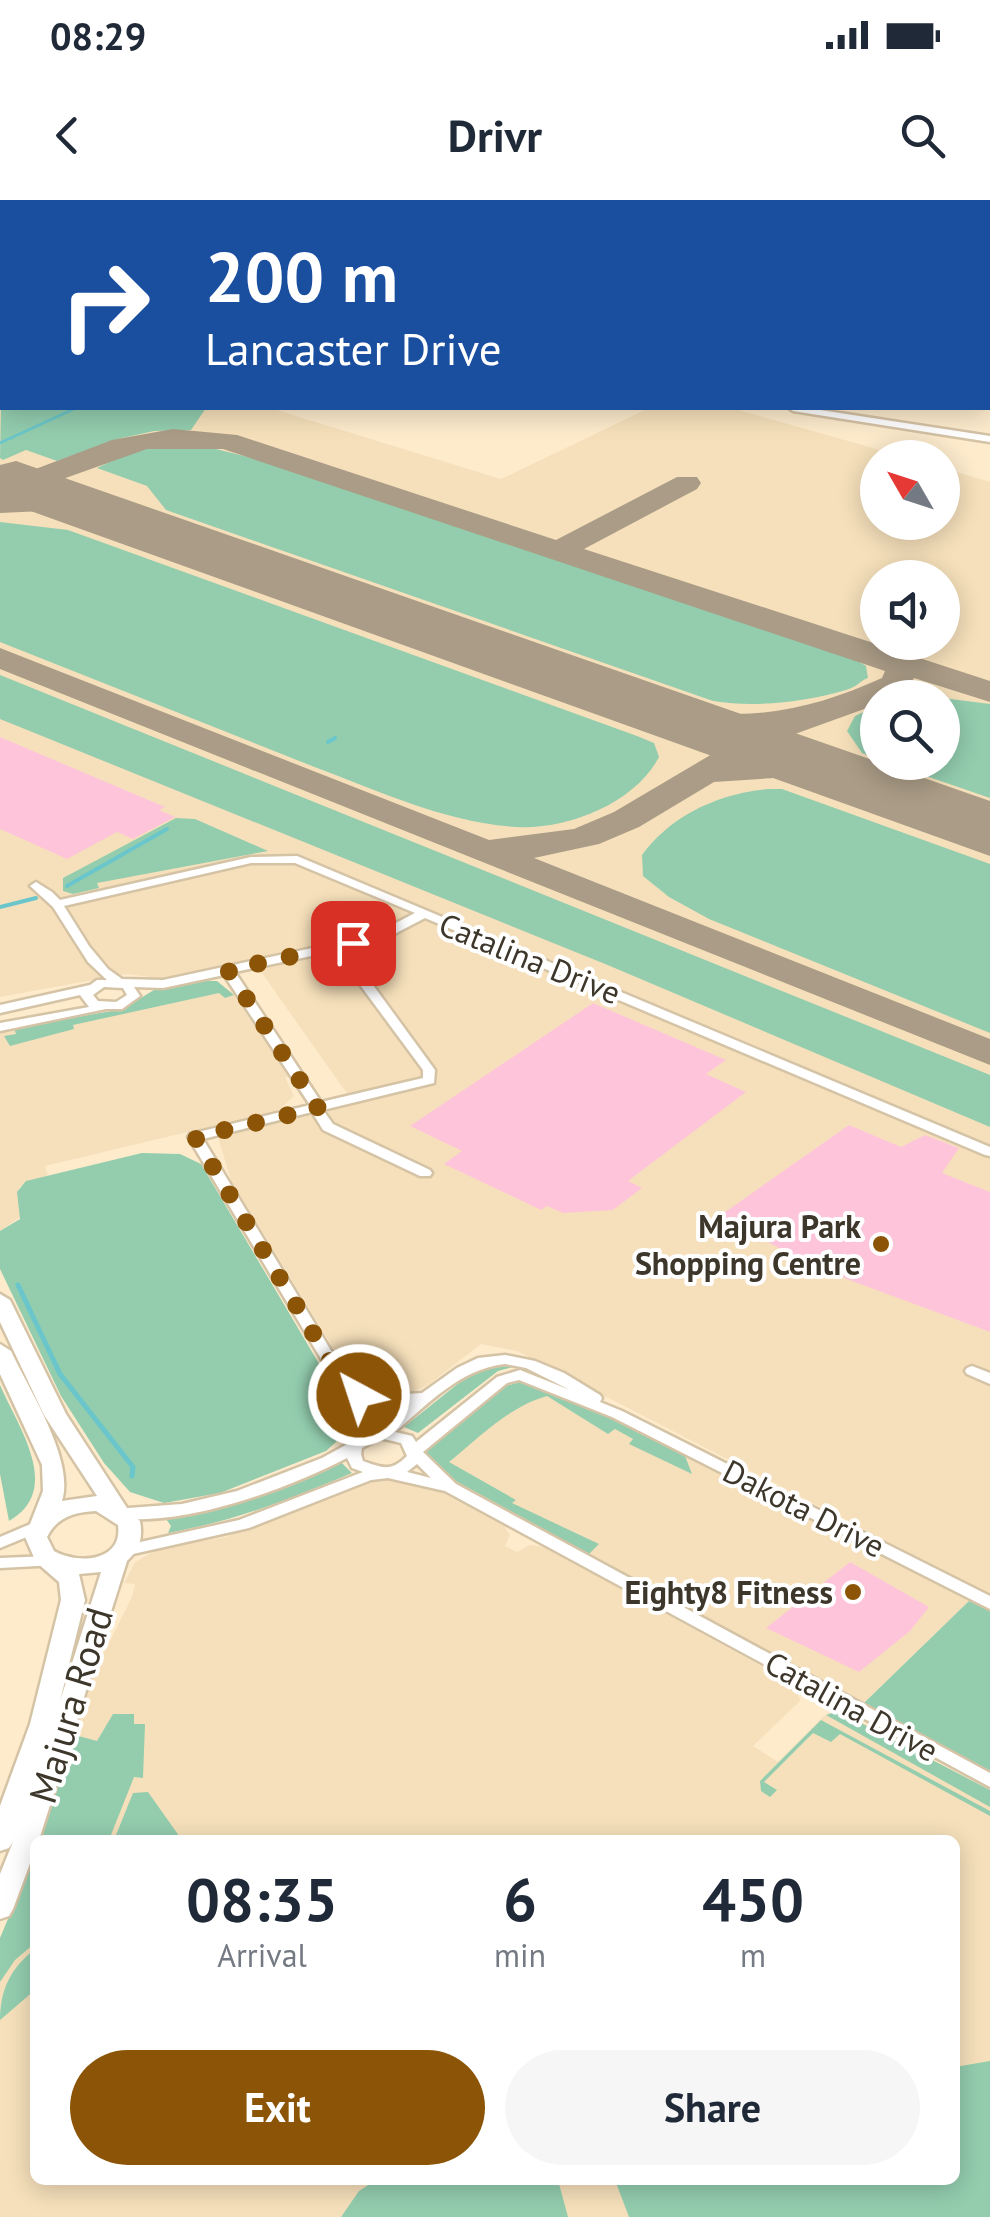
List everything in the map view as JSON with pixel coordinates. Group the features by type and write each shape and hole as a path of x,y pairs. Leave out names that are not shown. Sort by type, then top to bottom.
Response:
{"main road":[{"path":"0,1300 55,1414 132,1531 120,1554 86,1568 52,1562 37,1544 54,1490 53,1465 0,1351"},
{"path":"43,1523 79,1504 120,1512"},
{"name":"Majura Road","path":"0,1909 43,1795 120,1554"},
{"name":"Majura Road","path":"0,1841 42,1724 73,1600 70,1579 52,1562"}],"street":[{"path":"805,410 990,439"},
{"name":"Catalina Drive","path":"56,904 134,884 281,856 311,864 990,1152"},
{"path":"36,886 56,904 94,967 134,991 129,1002"},
{"path":"0,1009 120,982 163,984 338,946 387,935 424,914"},
{"path":"338,946 431,1075 420,1084 195,1137 354,1402 384,1432 404,1437 415,1452"},
{"path":"94,967 88,1001 107,1008"},
{"path":"228,970 328,1127 425,1173"},
{"path":"0,1027 107,1008 129,1002 163,984"},
{"path":"120,1512 164,1512 226,1500 355,1446 367,1436 384,1432 474,1364 508,1357 532,1364 617,1414"},
{"path":"972,1371 990,1379"},
{"path":"120,1554 234,1526 404,1468 415,1452 514,1375 617,1414"},
{"path":"343,1383 356,1394 378,1401 431,1396"},
{"path":"354,1402 357,1464 383,1473"},
{"name":"Dakota Drive","path":"617,1414 990,1603"},
{"name":"Catalina Drive","path":"415,1452 451,1488"},
{"name":"Catalina Drive","path":"383,1473 451,1488 990,1781"},
{"path":"0,1543 43,1523"},
{"path":"0,1562 52,1562"}],"shaded area":[{"path":"0,410 277,410 501,479 645,410 738,410 860,444 860,540 960,540 960,473 990,482 990,1594 517,1351 481,1344 428,1385 405,1395 378,1395 355,1384 231,1180 215,1128 348,1095 252,959 159,978 126,974 0,997"},
{"path":"209,980 231,991 288,1077 294,1096 280,1109 268,1113 45,1166 48,1175 19,1187 20,1217 0,1231 0,1032 123,1009 154,990"},
{"path":"521,1382 605,1415 969,1601 864,1703 441,1473 426,1453 435,1440 505,1386"},
{"path":"393,1478 437,1490 504,1526 510,1535 505,1546 517,1552 530,1545 544,1547 797,1686 800,1701 753,1746 778,1762 824,1716 842,1712 990,1790 990,2217 0,2217 0,1938 30,1867 30,2185 960,2185 960,1835 43,1835 90,1681 132,1597 135,1584 124,1583 135,1562 160,1548 225,1537 372,1480"}],"green space":[{"path":"1,410 205,410 191,430 154,431 118,439 57,461 26,450 0,458"},
{"path":"164,445 208,447 260,460 846,654 866,666 868,678 846,690 797,701 713,701 166,510 147,486 97,468 133,451"},
{"path":"0,522 68,530 637,736 654,743 659,757 634,788 617,800 557,824 490,824 412,804 0,642"},
{"path":"0,675 990,1075 990,1127 610,966 0,719"},
{"path":"960,700 990,704 990,798 938,780 960,780"},
{"path":"860,714 860,750 847,731"},
{"path":"782,789 990,864 990,1033 709,919 669,897 643,876 642,855 679,820 729,796"},
{"path":"176,818 195,819 268,851 97,883 99,888 73,894 63,891 63,878"},
{"path":"191,981 217,981 234,995 225,998 219,993 73,1025 74,1029 10,1046 4,1036 16,1034 14,1028 123,1009 154,990"},
{"path":"142,1153 180,1154 201,1164 347,1411 348,1431 326,1451 220,1493 164,1503 130,1492 104,1463 61,1396 0,1269 0,1231 20,1219 17,1192 26,1181"},
{"path":"506,1363 517,1366 498,1371 418,1433 404,1427 470,1374"},
{"path":"521,1382 585,1405 685,1456 692,1474 629,1444 633,1439 615,1429 608,1434 547,1396 508,1415 449,1462 516,1500 512,1503 599,1544 589,1554 441,1473 427,1460 427,1449 435,1440 505,1386"},
{"path":"0,1385 25,1438 35,1475 33,1493 25,1508 9,1521 0,1474"},
{"path":"341,1462 352,1473 262,1508 168,1533 171,1526 166,1519 242,1502"},
{"path":"969,1601 990,1611 990,1771 864,1703"},
{"path":"838,1711 990,1790 990,1807 826,1715"},
{"path":"113,1714 134,1714 134,1724 145,1724 143,1778 134,1777 111,1835 43,1835 75,1735 97,1741"},
{"path":"821,1720 990,1811 990,1816 840,1734 831,1742 813,1733 764,1782 777,1790 770,1797 761,1791 760,1781"},
{"path":"148,1792 178,1835 116,1835 133,1793"},
{"path":"30,1867 30,1947 15,1960 0,1982 0,1938"},
{"path":"30,1954 30,1994 0,2020 8,1981"},
{"path":"990,2061 990,2217 629,2217 617,2185 960,2185 960,2066"},
{"path":"368,2185 559,2185 568,2217 341,2217 359,2191"}],"building":[{"path":"0,737 165,807 159,810 175,817 133,839 117,832 67,859 0,829"},
{"path":"593,1003 726,1060 706,1074 746,1092 628,1181 642,1188 613,1210 563,1213 547,1206 541,1210 444,1164 462,1151 410,1126"},
{"name":"Majura Park Shopping Centre","path":"849,1125 901,1147 925,1135 959,1148 942,1173 990,1192 990,1332 825,1271 718,1217"},
{"path":"850,1562 929,1607 910,1631 859,1672 766,1628"}],"waterway":[{"path":"0,443 72,410"},
{"path":"328,742 335,738"},
{"path":"67,886 167,829"},
{"path":"0,907 36,898"},
{"path":"18,1285 60,1374 133,1467 132,1476"}],"taxiway":[{"path":"22,484 122,446 173,437 227,441 860,649"},
{"path":"559,550 687,483"},
{"path":"0,504 43,502 101,513"},
{"path":"0,658 990,1053"},
{"path":"812,715 895,684 902,669 891,660"},
{"path":"893,660 990,692"},
{"path":"591,687 674,719"},
{"path":"649,708 680,717 743,724 812,715"},
{"path":"812,715 826,709"},
{"path":"497,849 544,847 587,837 627,820 743,749 812,715"},
{"path":"713,772 790,767 854,782"}],"runway":[{"path":"16,482 990,830"}],"place":[{"name":"Majura Park Shopping Centre","path":"881,1244"},
{"name":"Eighty8 Fitness","path":"853,1592"}],"route":[{"path":"353,943 228,970 318,1108 195,1137 343,1383 359,1395"}]}
